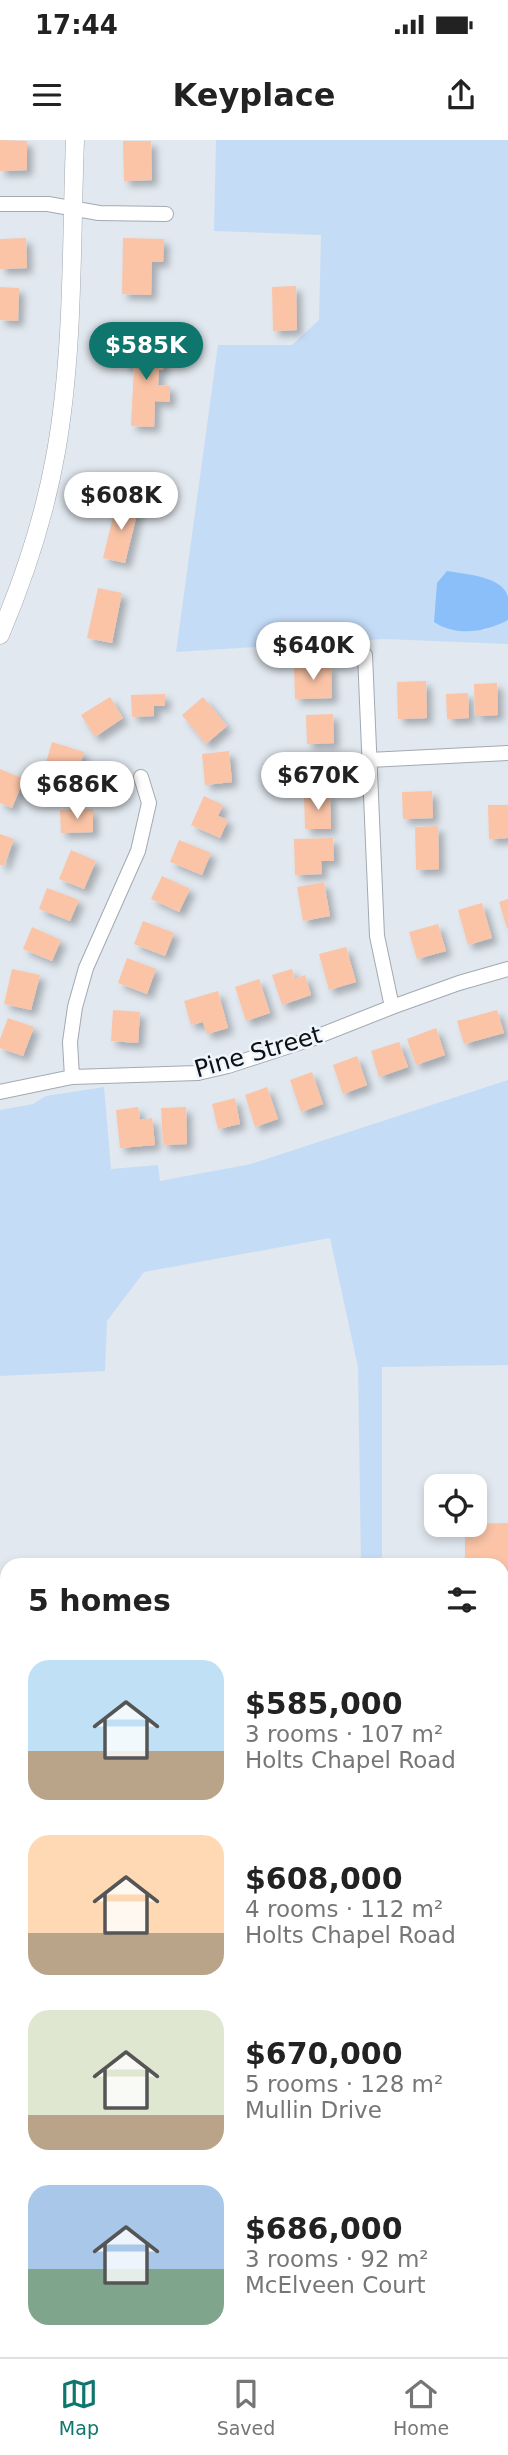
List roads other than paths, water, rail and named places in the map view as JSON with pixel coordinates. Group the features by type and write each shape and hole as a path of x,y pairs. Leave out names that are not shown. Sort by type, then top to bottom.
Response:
{"street":[{"path":"0,635 15,600 40,524 56,453 65,386 75,140"},
{"path":"0,204 48,204 99,213 166,214"},
{"path":"365,655 377,936 392,1007"},
{"path":"369,760 508,753"},
{"path":"72,1077 70,1042 75,1007 86,968 138,851 149,803 141,777"},
{"name":"Pine Street","path":"0,1092 72,1077 198,1073 228,1066 311,1040 392,1007 508,969"}],"water":[{"path":"447,571 482,577 499,584 508,597 508,620 471,631 452,630 434,622 437,583"}]}
